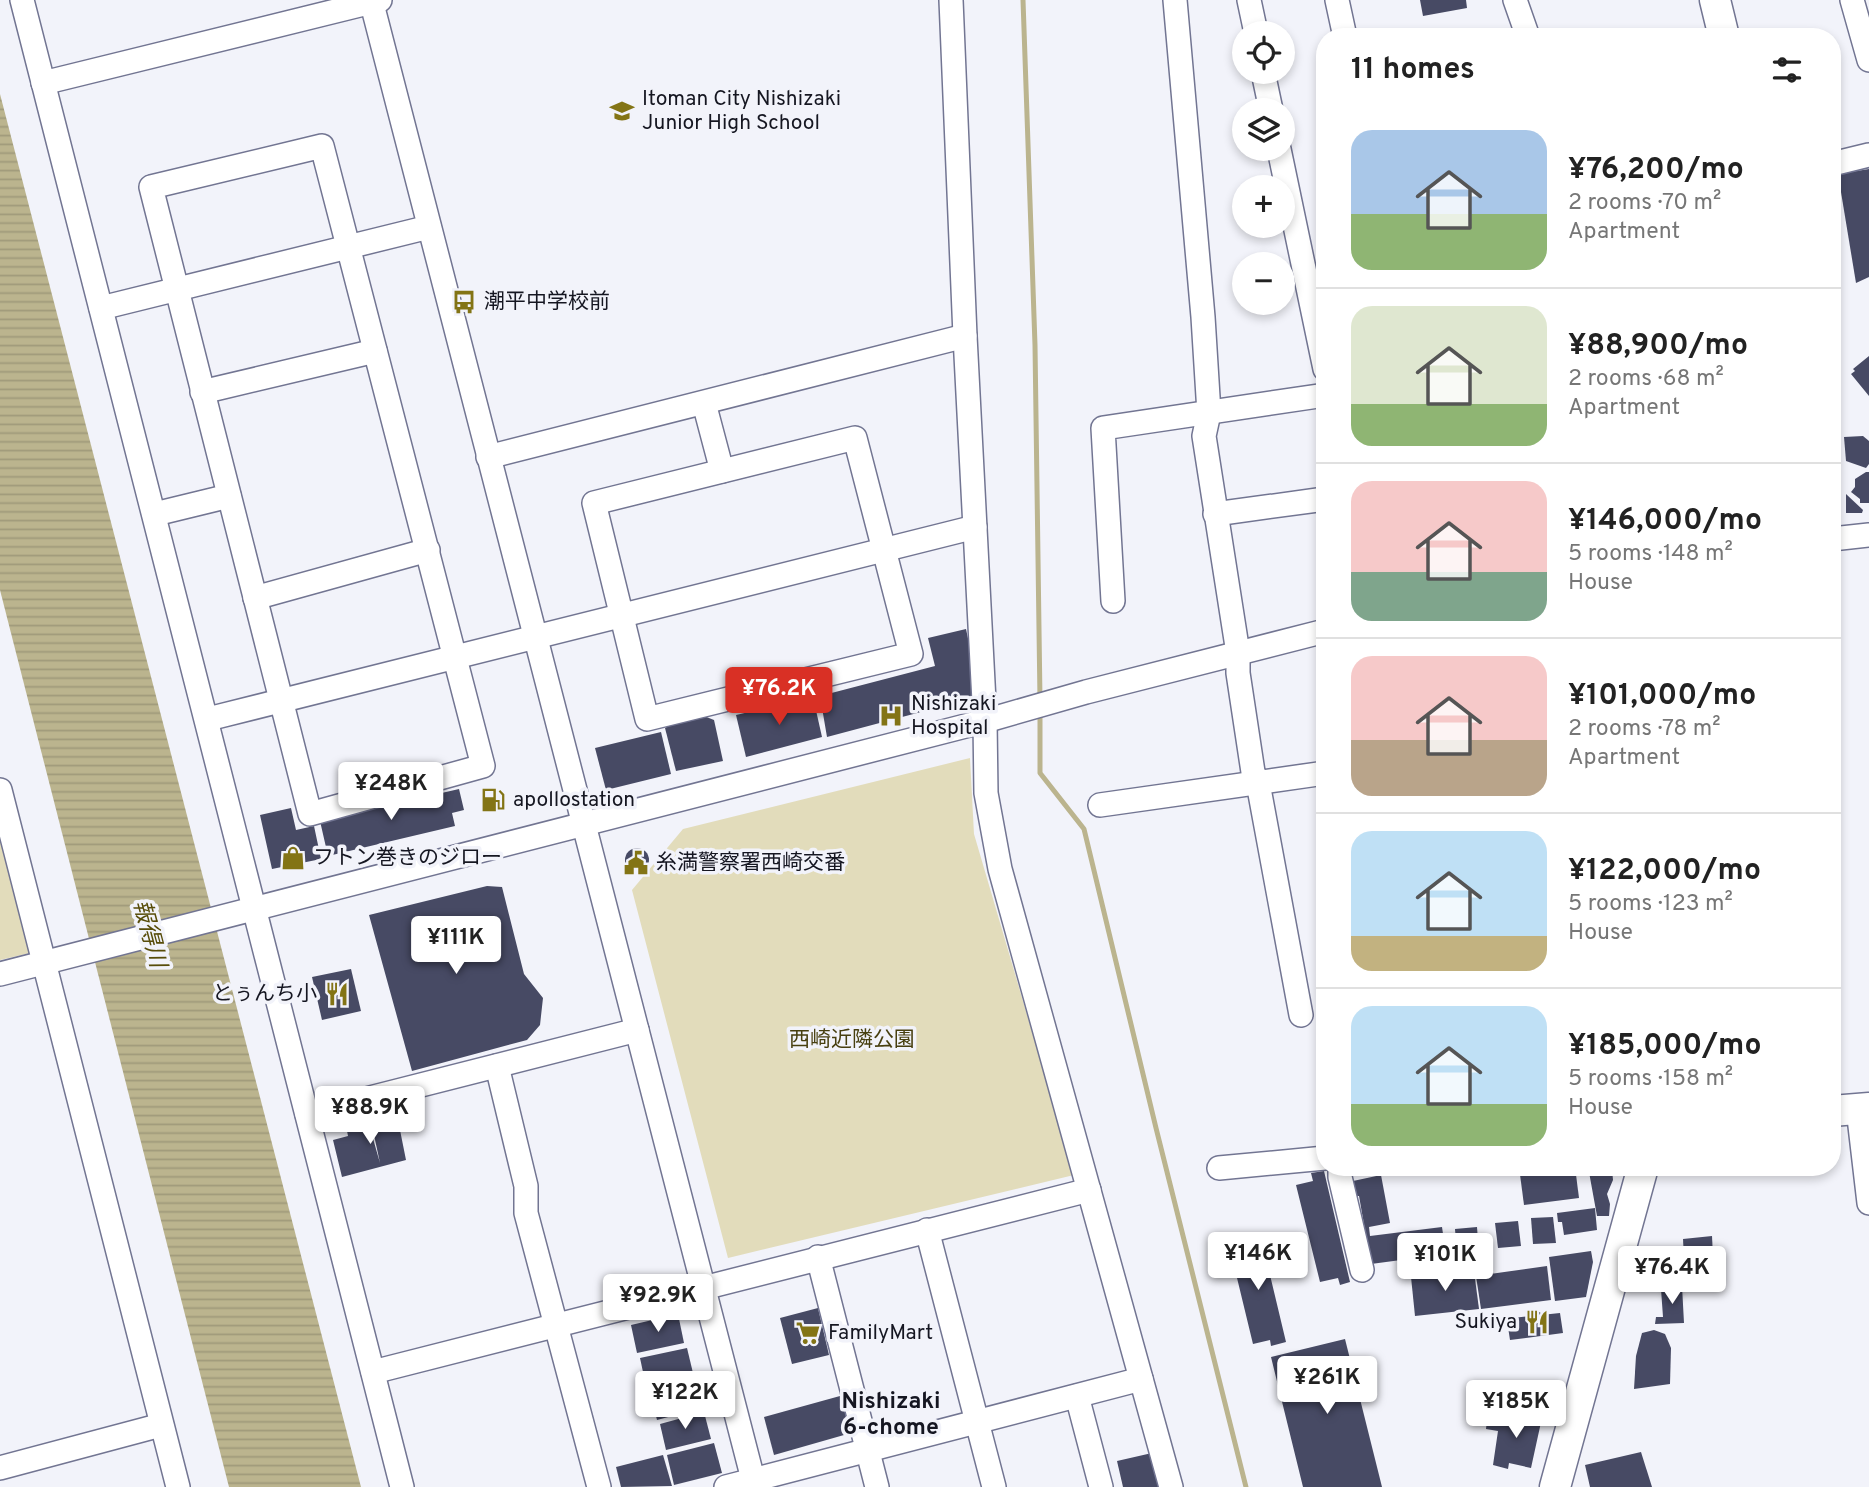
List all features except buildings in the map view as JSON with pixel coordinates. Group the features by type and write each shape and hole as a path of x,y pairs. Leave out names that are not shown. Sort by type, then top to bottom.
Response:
{"main road":[{"path":"1715,0 1722,28"},
{"path":"1555,1487 1641,1176"}],"street":[{"path":"22,0 208,719 402,1487"},
{"path":"951,0 985,721 986,793 1000,869 1171,1487"},
{"path":"1175,0 1203,317 1209,413 1204,436 1238,653 1238,673 1253,772 1258,783 1301,1015"},
{"path":"1249,0 1253,21"},
{"path":"1337,0 1343,28"},
{"path":"1516,0 1525,28"},
{"path":"1852,0 1869,60"},
{"path":"43,83 374,1 582,824 754,1483"},
{"path":"322,146 348,247 483,766 310,814 151,187 322,146"},
{"path":"1841,162 1869,155"},
{"path":"1282,161 1316,326"},
{"path":"102,308 429,227"},
{"path":"488,457 965,336"},
{"path":"202,392 375,351"},
{"path":"1113,601 1103,428 1316,396"},
{"path":"704,402 722,471"},
{"path":"855,438 883,550 911,654 647,719 594,503 855,438"},
{"path":"155,513 229,496"},
{"path":"1215,514 1316,500"},
{"path":"208,719 975,527"},
{"path":"1841,538 1869,535"},
{"path":"255,598 428,550"},
{"path":"0,974 1316,633"},
{"path":"1100,805 1316,774"},
{"path":"0,790 4,820 45,963 178,1487"},
{"path":"307,1114 637,1030"},
{"path":"497,1066 526,1186 526,1213 599,1487"},
{"path":"1853,1110 1869,1203"},
{"path":"1219,1168 1316,1159"},
{"path":"1340,1176 1362,1270"},
{"path":"373,1372 1089,1189"},
{"path":"927,1230 994,1487"},
{"path":"818,1257 877,1487"},
{"path":"726,1487 754,1483 868,1450 1141,1379"},
{"path":"1077,1396 1101,1487"},
{"path":"0,1468 162,1425"}],"green space":[{"name":"西崎近隣公園","path":"970,758 974,834 1074,1175 728,1258 632,890 683,829"},
{"path":"0,827 30,953 0,960"}],"water":[{"name":"報得川","path":"0,94 361,1487 229,1487 0,590"}],"waterway":[{"path":"1023,0 1035,345 1040,700"},
{"path":"1040,710 1040,773 1084,829 1246,1487"}],"place":[{"name":"Itoman City Nishizaki Junior High School","path":"622,111"},
{"name":"潮平中学校前","path":"464,302"},
{"name":"Nishizaki Hospital","path":"891,716"},
{"name":"apollostation","path":"493,800"},
{"name":"フトン巻きのジロー","path":"293,858"},
{"name":"糸満警察署西崎交番","path":"636,863"},
{"name":"とぅんち小","path":"337,994"},
{"name":"Sukiya","path":"1537,1322"},
{"name":"FamilyMart","path":"808,1333"}],"district":[{"name":"Nishizaki 6-chome","path":"891,1415"}]}
